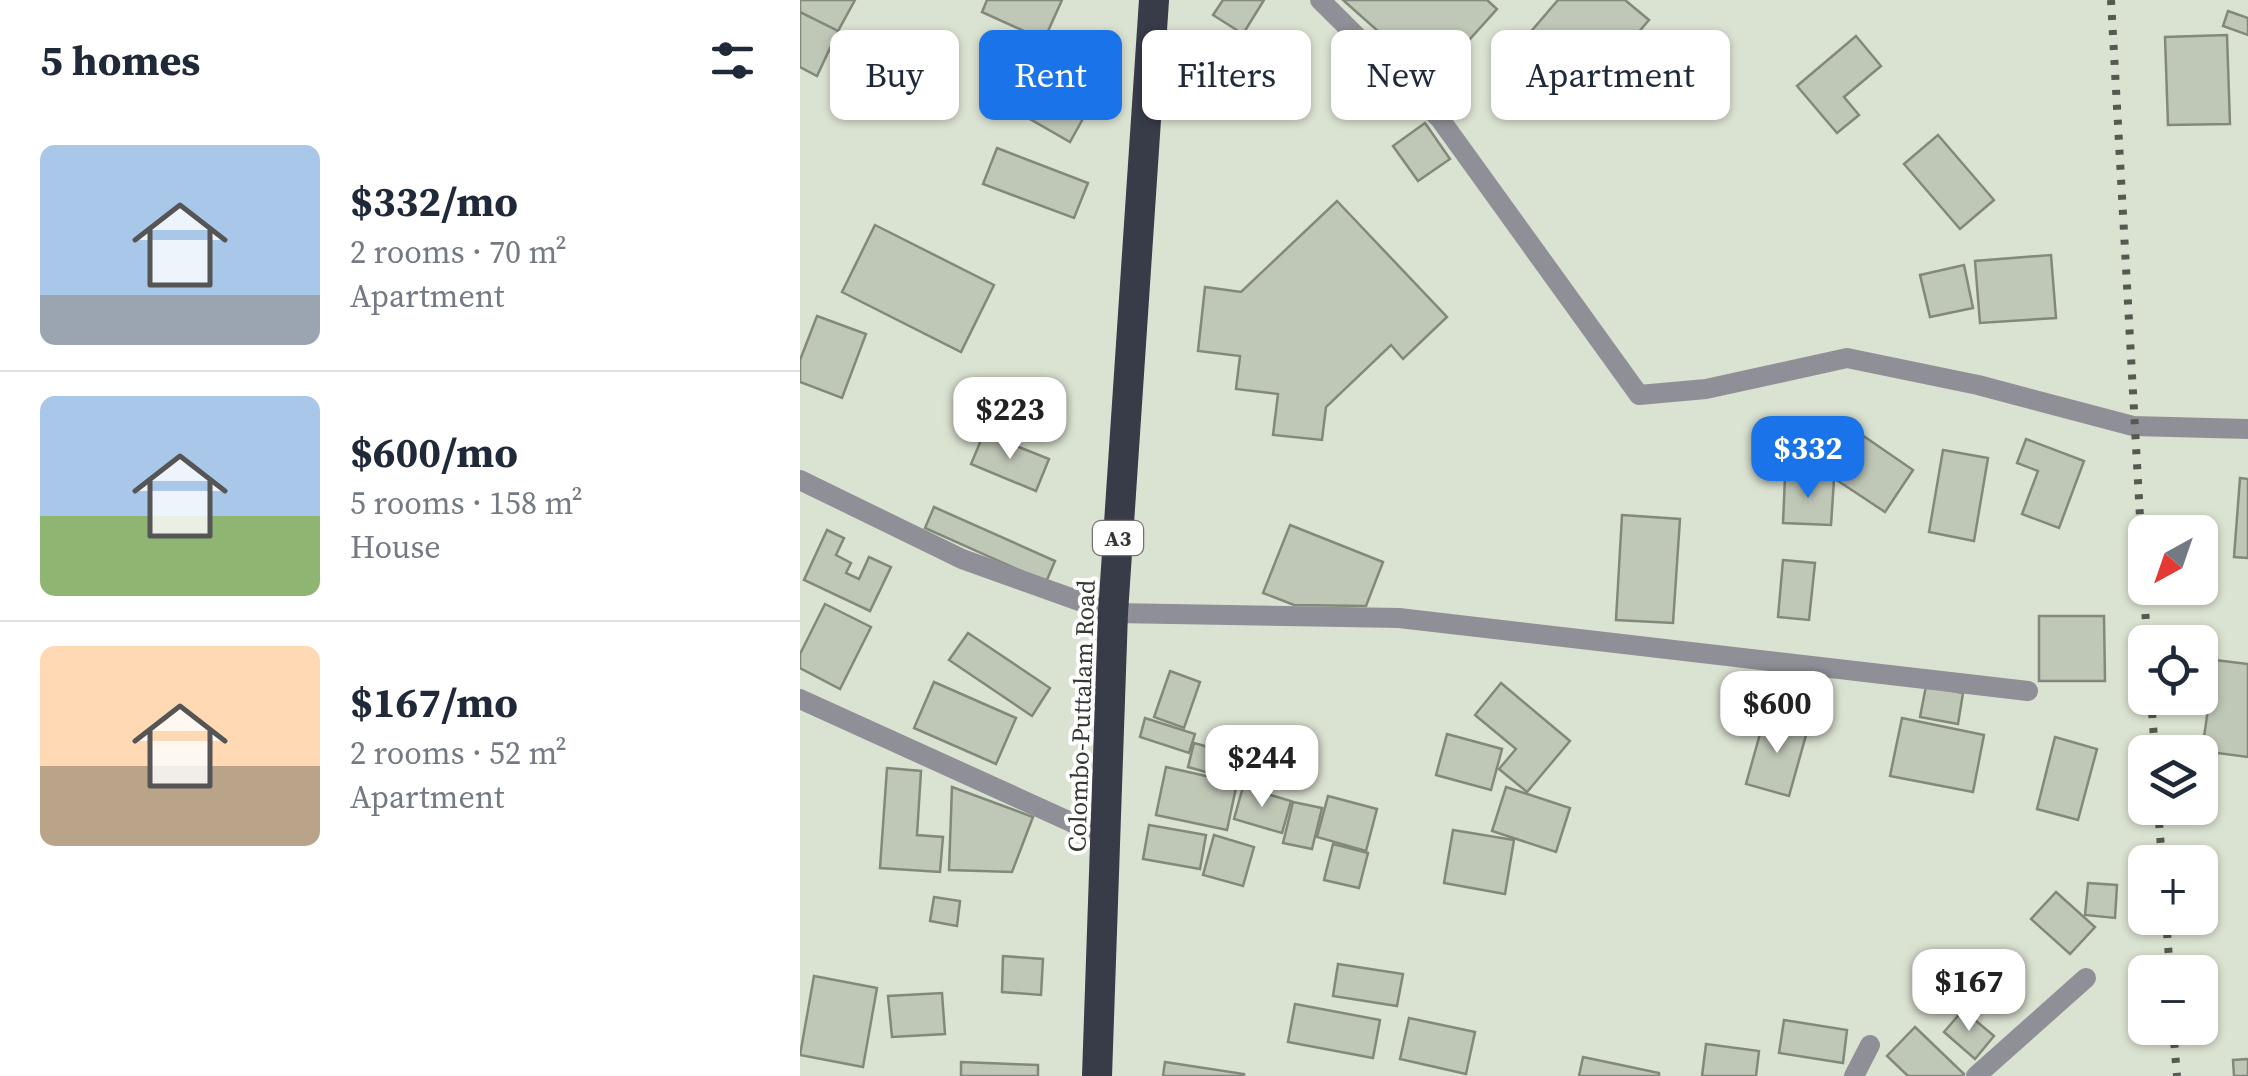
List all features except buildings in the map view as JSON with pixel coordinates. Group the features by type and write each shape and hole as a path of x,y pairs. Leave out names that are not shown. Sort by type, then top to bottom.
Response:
{"highway":[{"name":"Colombo-Puttalam Road","path":"1097,1076 1113,613 1154,0"}],"street":[{"path":"1320,0 1440,119 1639,395 1706,389 1847,358 1978,386 2133,426 2248,428"},
{"path":"800,480 962,560 1113,613 1399,618 2028,692"},
{"path":"800,699 1106,838"},
{"path":"1976,1076 2086,978"},
{"path":"1854,1076 1870,1045"}],"railway":[{"path":"2111,0 2146,625"},
{"path":"2152,715 2154,735"},
{"path":"2159,825 2161,845"},
{"path":"2167,935 2169,955"},
{"path":"2174,1045 2177,1076"}]}
